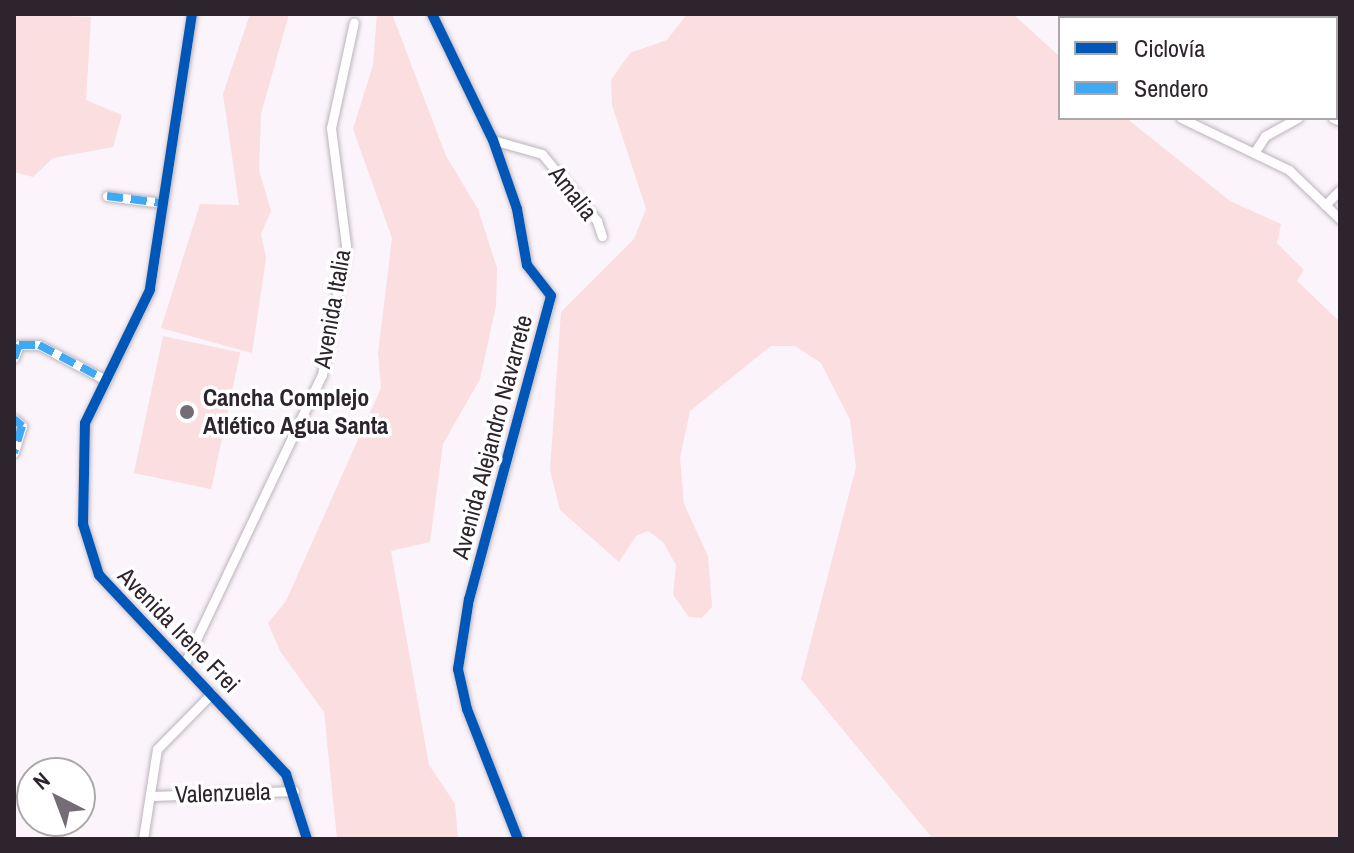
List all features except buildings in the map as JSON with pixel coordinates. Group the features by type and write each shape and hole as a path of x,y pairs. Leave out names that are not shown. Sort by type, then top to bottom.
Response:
{"street":[{"name":"Avenida Irene Frei","path":"192,14 150,290 85,423 81,448 89,554 99,575 212,693 294,791 307,839"},
{"name":"Avenida Alejandro Navarrete","path":"432,14 493,140 517,209 527,265 551,296 469,599 458,669 467,709 518,839"},
{"name":"Avenida Italia","path":"184,665 322,375 346,245 331,128 354,22"},
{"path":"1184,120 1289,170 1340,219"},
{"path":"1202,130 1205,120"},
{"path":"1254,153 1265,136 1294,120"},
{"name":"Amalia","path":"493,140 542,154 602,236"},
{"path":"1325,205 1340,190"},
{"path":"107,196 162,203"},
{"path":"14,358 19,345 39,345 106,380"},
{"path":"14,419 22,426 14,453"},
{"path":"143,839 157,749 212,693"},
{"name":"Valenzuela","path":"152,796 294,791"}],"shaded area":[{"path":"14,14 91,17 86,100 122,115 113,147 53,158 33,177 14,172"},
{"path":"250,14 289,14 261,114 259,170 271,211 261,234 266,258 252,353 161,328 200,204 239,205 223,94"},
{"path":"377,14 392,14 446,156 478,209 497,268 496,306 480,379 443,444 430,542 391,551 429,765 455,804 458,839 337,839 324,712 280,651 268,623 286,601 381,388 378,353 392,238 353,129 373,65"},
{"path":"687,14 1013,14 1058,55 1058,120 1129,120 1230,201 1281,224 1277,243 1304,270 1297,281 1340,322 1340,839 933,839 801,679 856,467 850,420 821,363 795,346 771,346 690,411 680,458 684,504 708,556 712,607 702,618 689,617 673,595 676,565 663,542 648,531 636,536 619,562 560,510 550,470 561,312 634,239 646,209 612,105 611,80 630,53 667,40"},
{"name":"Cancha Complejo Atlético Agua Santa","path":"163,336 240,352 211,489 134,473"}],"marked path":[{"path":"1182,14 1190,16"},
{"path":"107,196 162,203"},
{"path":"14,358 19,345 39,345 106,380"},
{"path":"14,419 22,426 14,453"}],"cycle path":[{"path":"192,14 150,290 85,423 83,524 99,575 286,774 307,839"},
{"path":"432,14 493,140 517,209 527,265 551,296 469,599 458,669 467,709 518,839"}],"place":[{"name":"Cancha Complejo Atlético Agua Santa","path":"187,412"}]}
